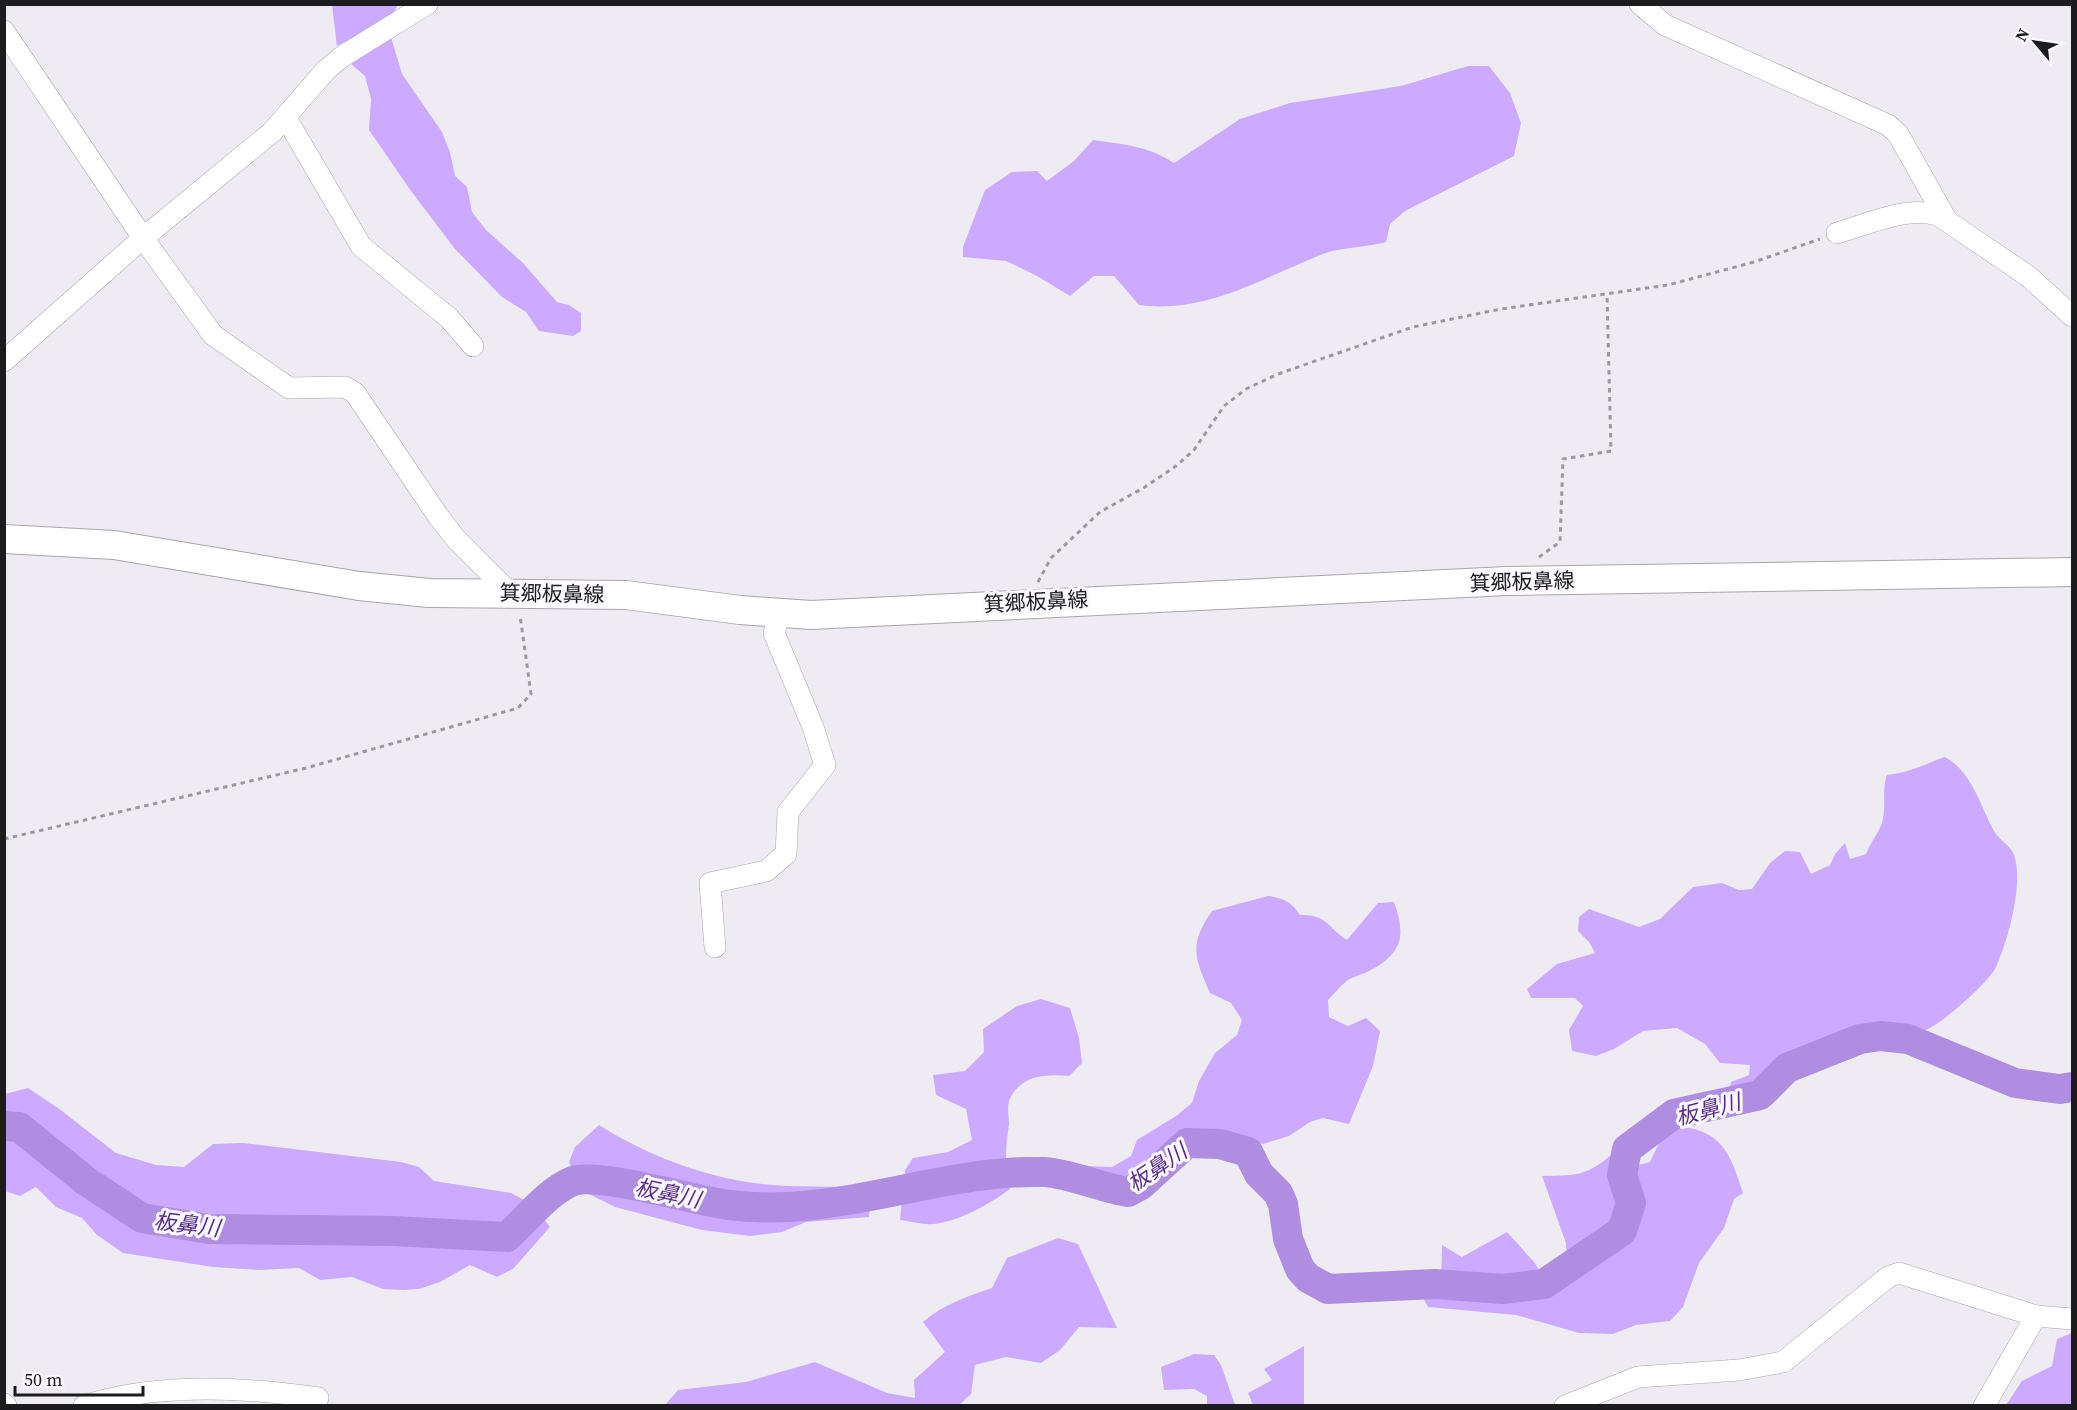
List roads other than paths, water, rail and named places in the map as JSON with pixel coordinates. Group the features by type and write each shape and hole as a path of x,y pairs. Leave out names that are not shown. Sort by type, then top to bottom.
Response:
{"main road":[{"name":"箕郷板鼻線","path":"4,539 114,545 359,586 429,593 626,596 780,613 847,613 1028,602 1519,581 2073,572"}],"street":[{"path":"4,361 143,238 272,132 326,70 343,56 427,4"},
{"path":"1640,4 1665,25 1888,125 1898,134 1946,219"},
{"path":"4,31 143,238 213,335 289,388 345,387 355,393 456,539 513,593"},
{"path":"286,118 361,246 449,318 474,346"},
{"path":"1837,233 1915,212 1923,211 1946,219 2028,276 2073,316"},
{"path":"715,947 710,883 766,871 786,854 788,812 825,765 813,727 774,633 780,613"},
{"path":"1565,1406 1589,1401 1638,1377 1738,1370 1783,1362 1888,1277 1899,1273 2036,1316 2073,1319"},
{"path":"1984,1406 2036,1316"},
{"path":"84,1406 134,1392 264,1390 318,1398"}],"waterway":[{"name":"板鼻川","path":"4,1126 19,1127 86,1181 142,1218 209,1229 394,1231 507,1237 555,1191 573,1181 586,1179 604,1180 729,1205 770,1207 849,1200 1004,1173 1053,1173 1128,1192 1141,1185 1187,1143 1220,1144 1248,1152 1259,1174 1278,1193 1283,1204 1288,1239 1300,1269 1308,1278 1328,1289 1435,1284 1503,1289 1544,1284 1622,1231 1631,1203 1622,1175 1627,1149 1674,1114 1760,1095 1787,1068 1860,1039 1881,1036 1908,1039 2015,1083 2060,1089 2072,1087"}]}
